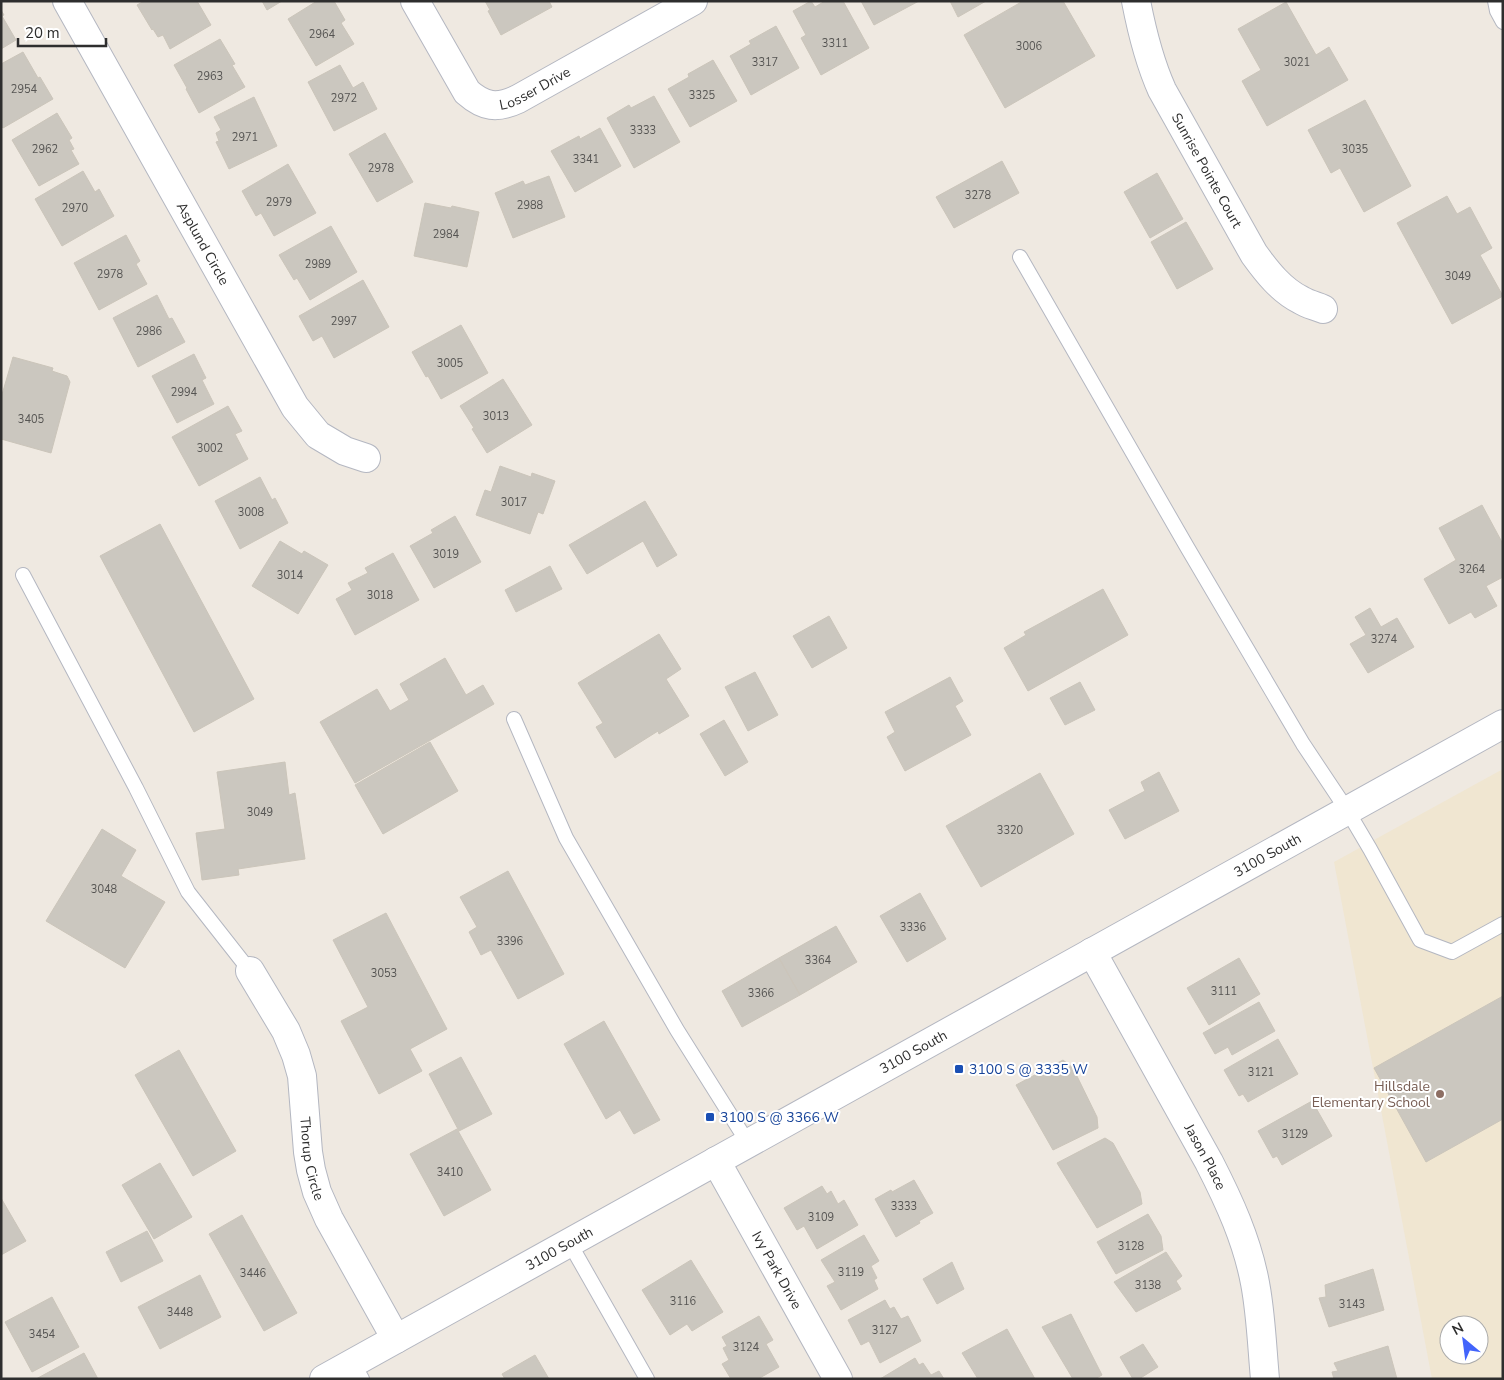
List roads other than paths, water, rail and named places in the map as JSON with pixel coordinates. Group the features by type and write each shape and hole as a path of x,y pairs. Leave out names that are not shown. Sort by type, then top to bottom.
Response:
{"street":[{"name":"Asplund Circle","path":"67,1 295,407 318,435 345,452 366,458"},
{"name":"Losser Drive","path":"415,1 467,92 480,102 496,106 508,104 518,99 694,1"},
{"name":"Sunrise Pointe Court","path":"1136,1 1150,62 1162,90 1254,254 1267,272 1283,288 1300,300 1323,308"},
{"name":"3100 South","path":"324,1379 358,1371 396,1339 1503,724"},
{"name":"Jason Place","path":"1092,952 1209,1162 1225,1192 1240,1228 1256,1285 1264,1379"},
{"name":"Thorup Circle","path":"250,971 286,1031 296,1055 302,1076 308,1152 317,1192 329,1219 396,1339"},
{"name":"Ivy Park Drive","path":"716,1161 838,1379"}],"lane":[{"path":"1495,1 1497,11 1503,22"},
{"path":"1020,257 1186,547 1303,744 1347,810 1420,940 1452,952 1503,924"},
{"path":"22,575 136,788 188,892 250,971"},
{"path":"514,719 566,838 677,1030 748,1143"},
{"path":"569,1242 647,1379"}],"place":[{"name":"3100 S @ 3335 W","path":"959,1069"},
{"name":"Hillsdale Elementary School","path":"1440,1094"},
{"name":"3100 S @ 3366 W","path":"710,1117"}]}
